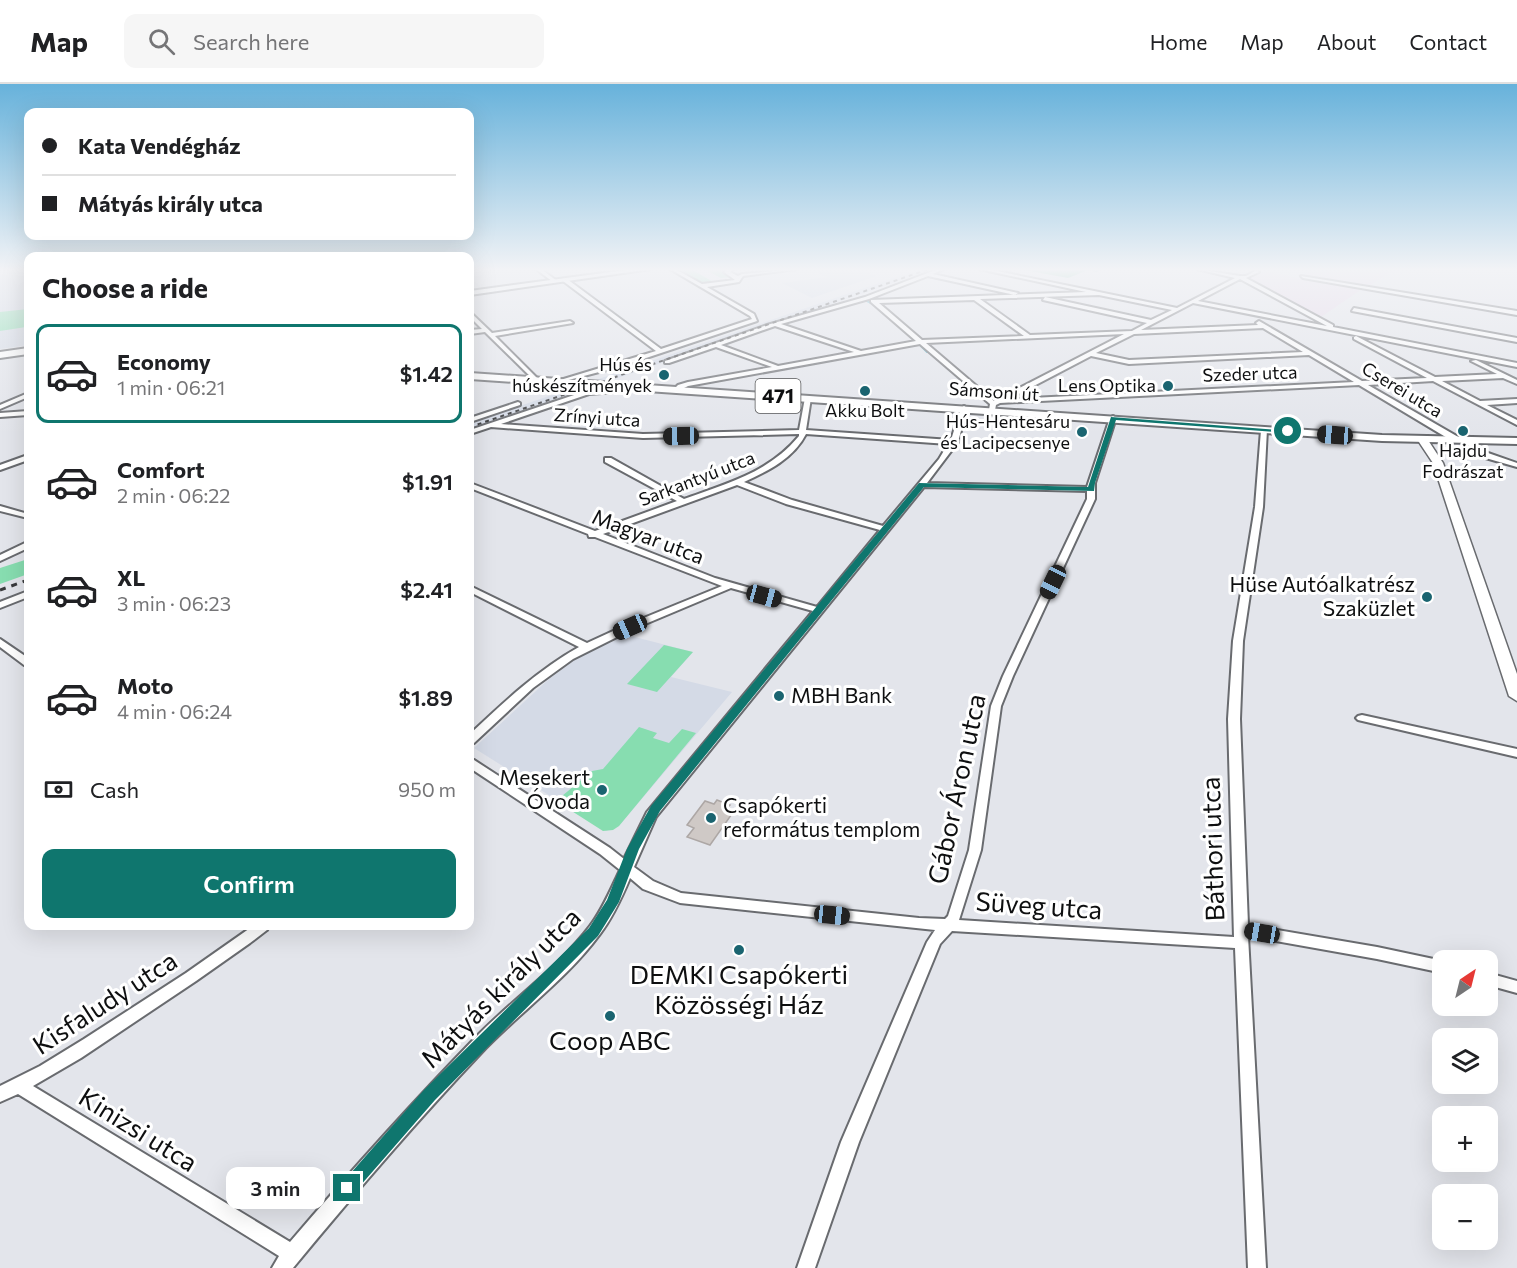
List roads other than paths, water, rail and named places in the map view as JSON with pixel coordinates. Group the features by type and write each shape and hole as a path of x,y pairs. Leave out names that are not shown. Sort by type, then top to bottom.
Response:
{"main road":[{"path":"5,354 24,352"},
{"name":"Sámsoni út","path":"474,376 964,408 994,405 1113,418 1264,430 1422,439 1517,441"}],"street":[{"path":"480,324 537,381"},
{"path":"492,335 562,324"},
{"path":"624,324 661,352"},
{"path":"559,382 661,352 743,324"},
{"path":"901,324 994,405 1147,324"},
{"path":"1012,324 1028,336"},
{"name":"Cserei utca","path":"1262,324 1462,440 1482,454 1517,465"},
{"path":"1308,324 1517,365"},
{"path":"1330,324 1517,423"},
{"path":"1431,324 1517,340"},
{"path":"667,362 777,325 860,352"},
{"path":"676,390 685,384 921,342 1265,326"},
{"path":"474,332 486,330"},
{"path":"716,345 777,367"},
{"path":"1090,354 1129,362 1311,353"},
{"path":"1460,354 1517,382"},
{"name":"Szeder utca","path":"994,405 1503,376"},
{"path":"474,431 588,392 613,391 621,386"},
{"path":"803,432 808,398"},
{"path":"0,407 24,399"},
{"path":"1480,404 1517,401"},
{"path":"474,419 518,404"},
{"name":"Mátyás király utca","path":"287,1261 375,1155 430,1095 593,932 613,902 633,849 656,809 922,484 954,442 964,408"},
{"path":"0,415 24,414"},
{"name":"Gábor Áron utca","path":"806,1268 850,1142 934,942 940,933 951,924 975,850 996,706 1091,500 1091,483 1113,418"},
{"name":"Zrínyi utca","path":"490,425 654,436 803,432 954,442"},
{"name":"Báthori utca","path":"1257,1268 1234,718 1238,641 1259,507 1264,430"},
{"name":"Sarkantyú utca","path":"592,535 759,473 794,447 803,432"},
{"path":"1422,439 1438,463 1517,696"},
{"path":"0,468 24,459"},
{"path":"608,460 682,501"},
{"path":"737,482 789,502 885,529"},
{"path":"922,484 1092,489"},
{"name":"Magyar utca","path":"474,487 592,535 729,586 818,610"},
{"path":"0,508 24,515"},
{"path":"0,558 24,547"},
{"path":"474,736 544,675 587,648 729,586"},
{"path":"474,591 587,648"},
{"path":"0,605 24,596"},
{"path":"0,642 24,660"},
{"path":"1362,718 1517,753"},
{"name":"Süveg utca","path":"474,766 599,847 656,889 689,899 908,922 1242,936 1377,952 1432,964"},
{"name":"Kisfaludy utca","path":"0,1094 19,1086 171,991 255,930"},
{"path":"1498,982 1517,987"},
{"name":"Kinizsi utca","path":"19,1086 287,1261"}],"waterway":[{"path":"907,333 914,339"},
{"path":"920,345 927,352"}],"railway":[{"path":"474,426 768,324"},
{"path":"0,590 24,581"}],"place":[{"name":"Hús és húskészítmények","path":"664,375"},
{"name":"Lens Optika","path":"1168,386"},
{"name":"Akku Bolt","path":"865,391"},
{"name":"Hajdu Fodrászat","path":"1463,431"},
{"name":"Hús-Hentesáru és Lacipecsenye","path":"1082,432"},
{"name":"Hüse Autóalkatrész Szaküzlet","path":"1427,597"},
{"name":"MBH Bank","path":"779,696"},
{"name":"Mesekert Óvoda","path":"602,790"},
{"name":"Csapókerti református templom","path":"711,818"},
{"name":"DEMKI Csapókerti Közösségi Ház","path":"739,950"},
{"name":"Coop ABC","path":"610,1016"}]}
